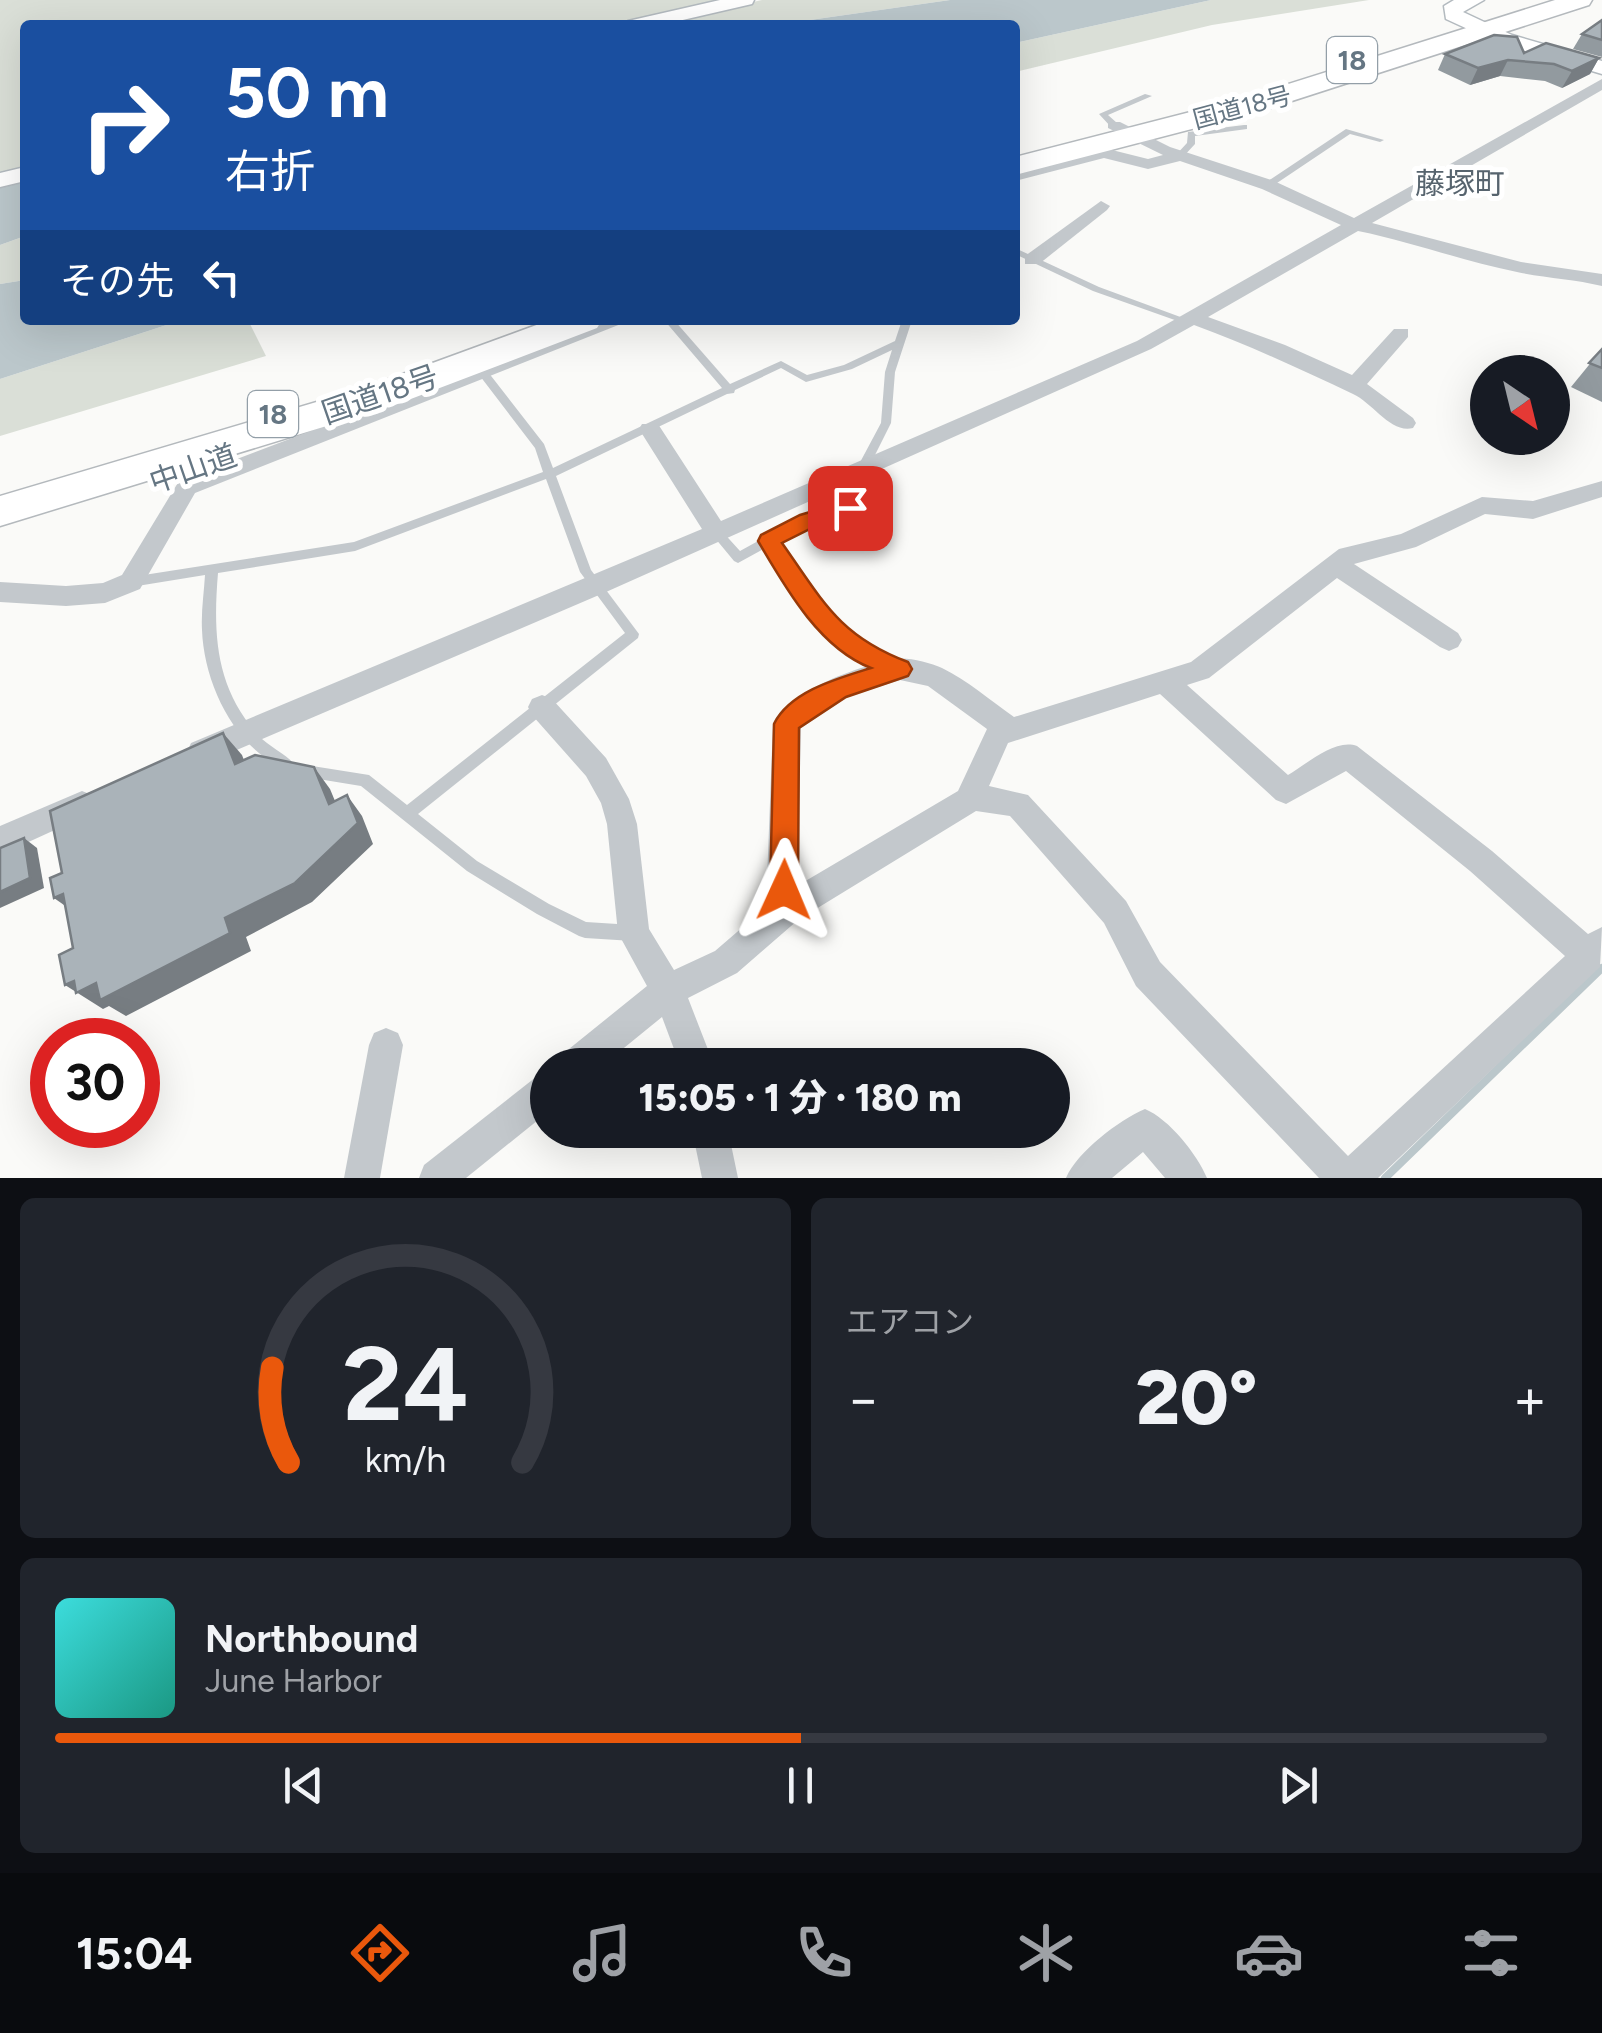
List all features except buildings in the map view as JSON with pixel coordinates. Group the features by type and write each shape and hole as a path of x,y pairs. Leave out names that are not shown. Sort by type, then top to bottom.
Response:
{"highway":[{"name":"国道18号","path":"1020,151 1306,88 1472,17 1526,0"},
{"name":"国道18号","path":"1472,17 1580,0"},
{"name":"国道18号","path":"1020,164 1124,131"},
{"name":"国道18号","path":"0,492 276,413 526,325"},
{"name":"国道18号","path":"0,511 176,476 571,325"},
{"name":"中山道","path":"0,527 176,476"}],"street":[{"path":"657,20 745,0"},
{"path":"1472,17 1602,68"},
{"path":"176,763 834,481 1192,321 1602,84"},
{"path":"1124,131 1179,156 1268,185 1356,226 1416,236 1520,267 1597,273"},
{"path":"1020,175 1104,153 1148,164 1179,156"},
{"path":"1023,255 1101,206"},
{"path":"1192,321 1295,354 1386,403 1405,423"},
{"path":"0,592 104,593 131,582 176,476 484,374 608,325"},
{"path":"1353,386 1401,333"},
{"path":"650,429 716,532"},
{"path":"968,800 998,734 1200,670 1348,556 1407,541 1482,505 1533,510 1602,489"},
{"path":"1337,565 1448,640"},
{"path":"781,914 787,724 809,705 838,689 900,669 934,677 1009,729"},
{"path":"597,1048 668,990 726,962 781,914 973,797 1018,804 1115,912 1148,974 1347,1178 1595,950 1347,754 1286,791 1166,683"},
{"path":"542,707 596,767 614,799 622,824 634,933 668,990 690,1048"},
{"path":"0,841 106,794"},
{"path":"362,1178 386,1045"},
{"path":"437,1178 530,1103"},
{"path":"1084,1178 1146,1127 1190,1178"},
{"path":"714,1148 720,1178"}],"lane":[{"path":"1124,131 1103,114 1148,96"},
{"path":"1179,156 1192,144 1191,134 1244,127"},
{"path":"1268,185 1349,131 1380,140"},
{"path":"1023,255 1096,289 1192,321"},
{"path":"673,325 730,391"},
{"path":"863,468 886,422 890,372 905,325"},
{"path":"131,582 355,546 552,473 781,364 806,379 848,368 897,344"},
{"path":"408,813 634,634 586,572 540,446 484,374"},
{"path":"716,532 738,558 808,520 850,508 834,481"},
{"path":"769,541 831,630 865,656 900,669"},
{"path":"212,570 210,648 236,720 276,760 306,772 364,780 472,866 543,909 585,930 634,933"}],"shaded area":[{"path":"0,0 718,0 632,20 20,20 20,169 0,174"},
{"path":"762,0 950,0 810,20 673,20"},
{"path":"950,0 1211,0 1020,42 1020,20 810,20"},
{"path":"1211,0 1369,0 1212,25 1020,71 1020,42"},
{"path":"20,183 20,238 0,245 0,188"},
{"path":"20,238 20,281 0,284 0,245"},
{"path":"20,281 20,325 167,325 0,379 0,284"},
{"path":"167,325 250,325 266,356 0,436 0,379"}],"waterway":[{"path":"1385,1178 1602,968"}],"district":[{"name":"藤塚町","path":"1460,184"}],"route":[{"path":"784,890 787,724 809,705 838,689 900,669 865,656 831,630 769,541 808,520 850,508"}]}
